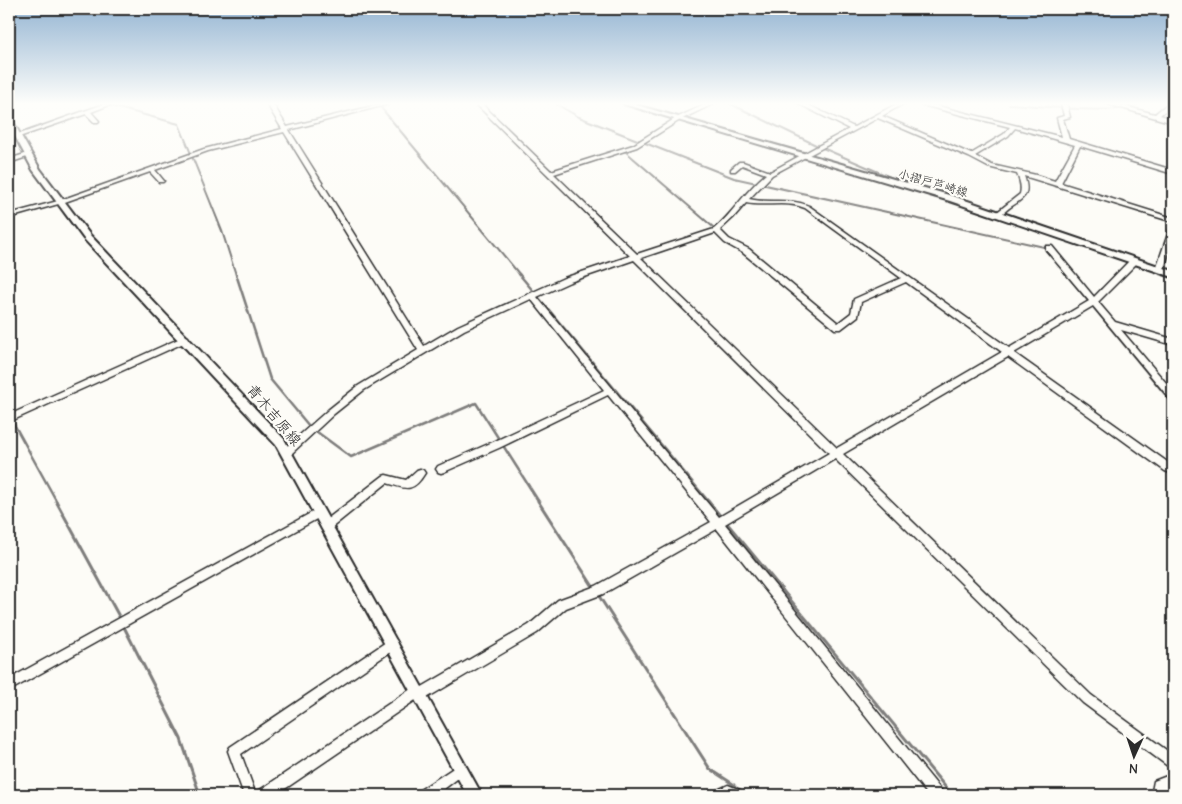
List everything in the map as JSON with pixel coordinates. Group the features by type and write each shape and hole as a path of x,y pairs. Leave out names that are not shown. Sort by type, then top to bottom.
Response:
{"main road":[{"name":"青木吉原線","path":"20,142 60,202 87,238 185,339 280,442 287,452 318,513 475,795"},
{"name":"小摺戸芦崎線","path":"754,142 998,214 1173,274"}],"street":[{"path":"9,216 60,202 206,150 240,142"},
{"path":"294,142 423,351"},
{"path":"518,142 1087,699 1173,763"},
{"path":"551,173 636,146 643,142"},
{"path":"287,452 330,412 361,388 461,328 567,280 716,230 755,186 770,174 830,142"},
{"path":"937,142 990,166 1020,173 1173,220"},
{"path":"971,156 995,142"},
{"path":"1073,142 1173,172"},
{"path":"1057,184 1079,143"},
{"path":"9,161 28,155"},
{"path":"733,170 741,163 770,174"},
{"path":"152,170 162,181"},
{"path":"998,214 1022,196 1025,185 1020,173"},
{"path":"743,200 760,203 798,202 1173,470"},
{"path":"1160,270 1173,228"},
{"path":"716,230 727,241 746,251 838,327 855,314 858,301 906,279"},
{"path":"1049,248 1173,398"},
{"path":"265,795 419,693 533,629 562,604 598,590 718,523 1094,302 1134,261"},
{"path":"532,296 718,523 936,795"},
{"path":"1112,324 1173,342"},
{"path":"9,419 185,339"},
{"path":"441,469 609,391"},
{"path":"326,526 386,480 408,485 420,473"},
{"path":"9,685 318,513"},
{"path":"250,795 234,751 392,644"},
{"path":"426,795 460,769"},
{"path":"1160,795 1158,791 1159,786 1167,782 1173,782"},
{"path":"722,795 728,792 735,795"}],"waterway":[{"path":"186,142 222,231 236,275"},
{"path":"409,142 520,275"},
{"path":"641,142 734,178 1044,247 1067,275"},
{"path":"809,142 904,183"},
{"path":"625,151 713,227 715,232"},
{"path":"977,204 1102,247"},
{"path":"1140,265 1164,275"},
{"path":"236,274 270,379 309,426 351,457 476,403 539,502"},
{"path":"519,274 709,502"},
{"path":"1066,274 1173,404"},
{"path":"1160,274 1173,278"},
{"path":"9,415 57,502"},
{"path":"56,501 121,620"},
{"path":"538,501 594,588"},
{"path":"708,501 722,518"},
{"path":"726,522 952,795"},
{"path":"597,593 710,769 733,784 742,795"},
{"path":"123,625 181,739 200,795"}]}
